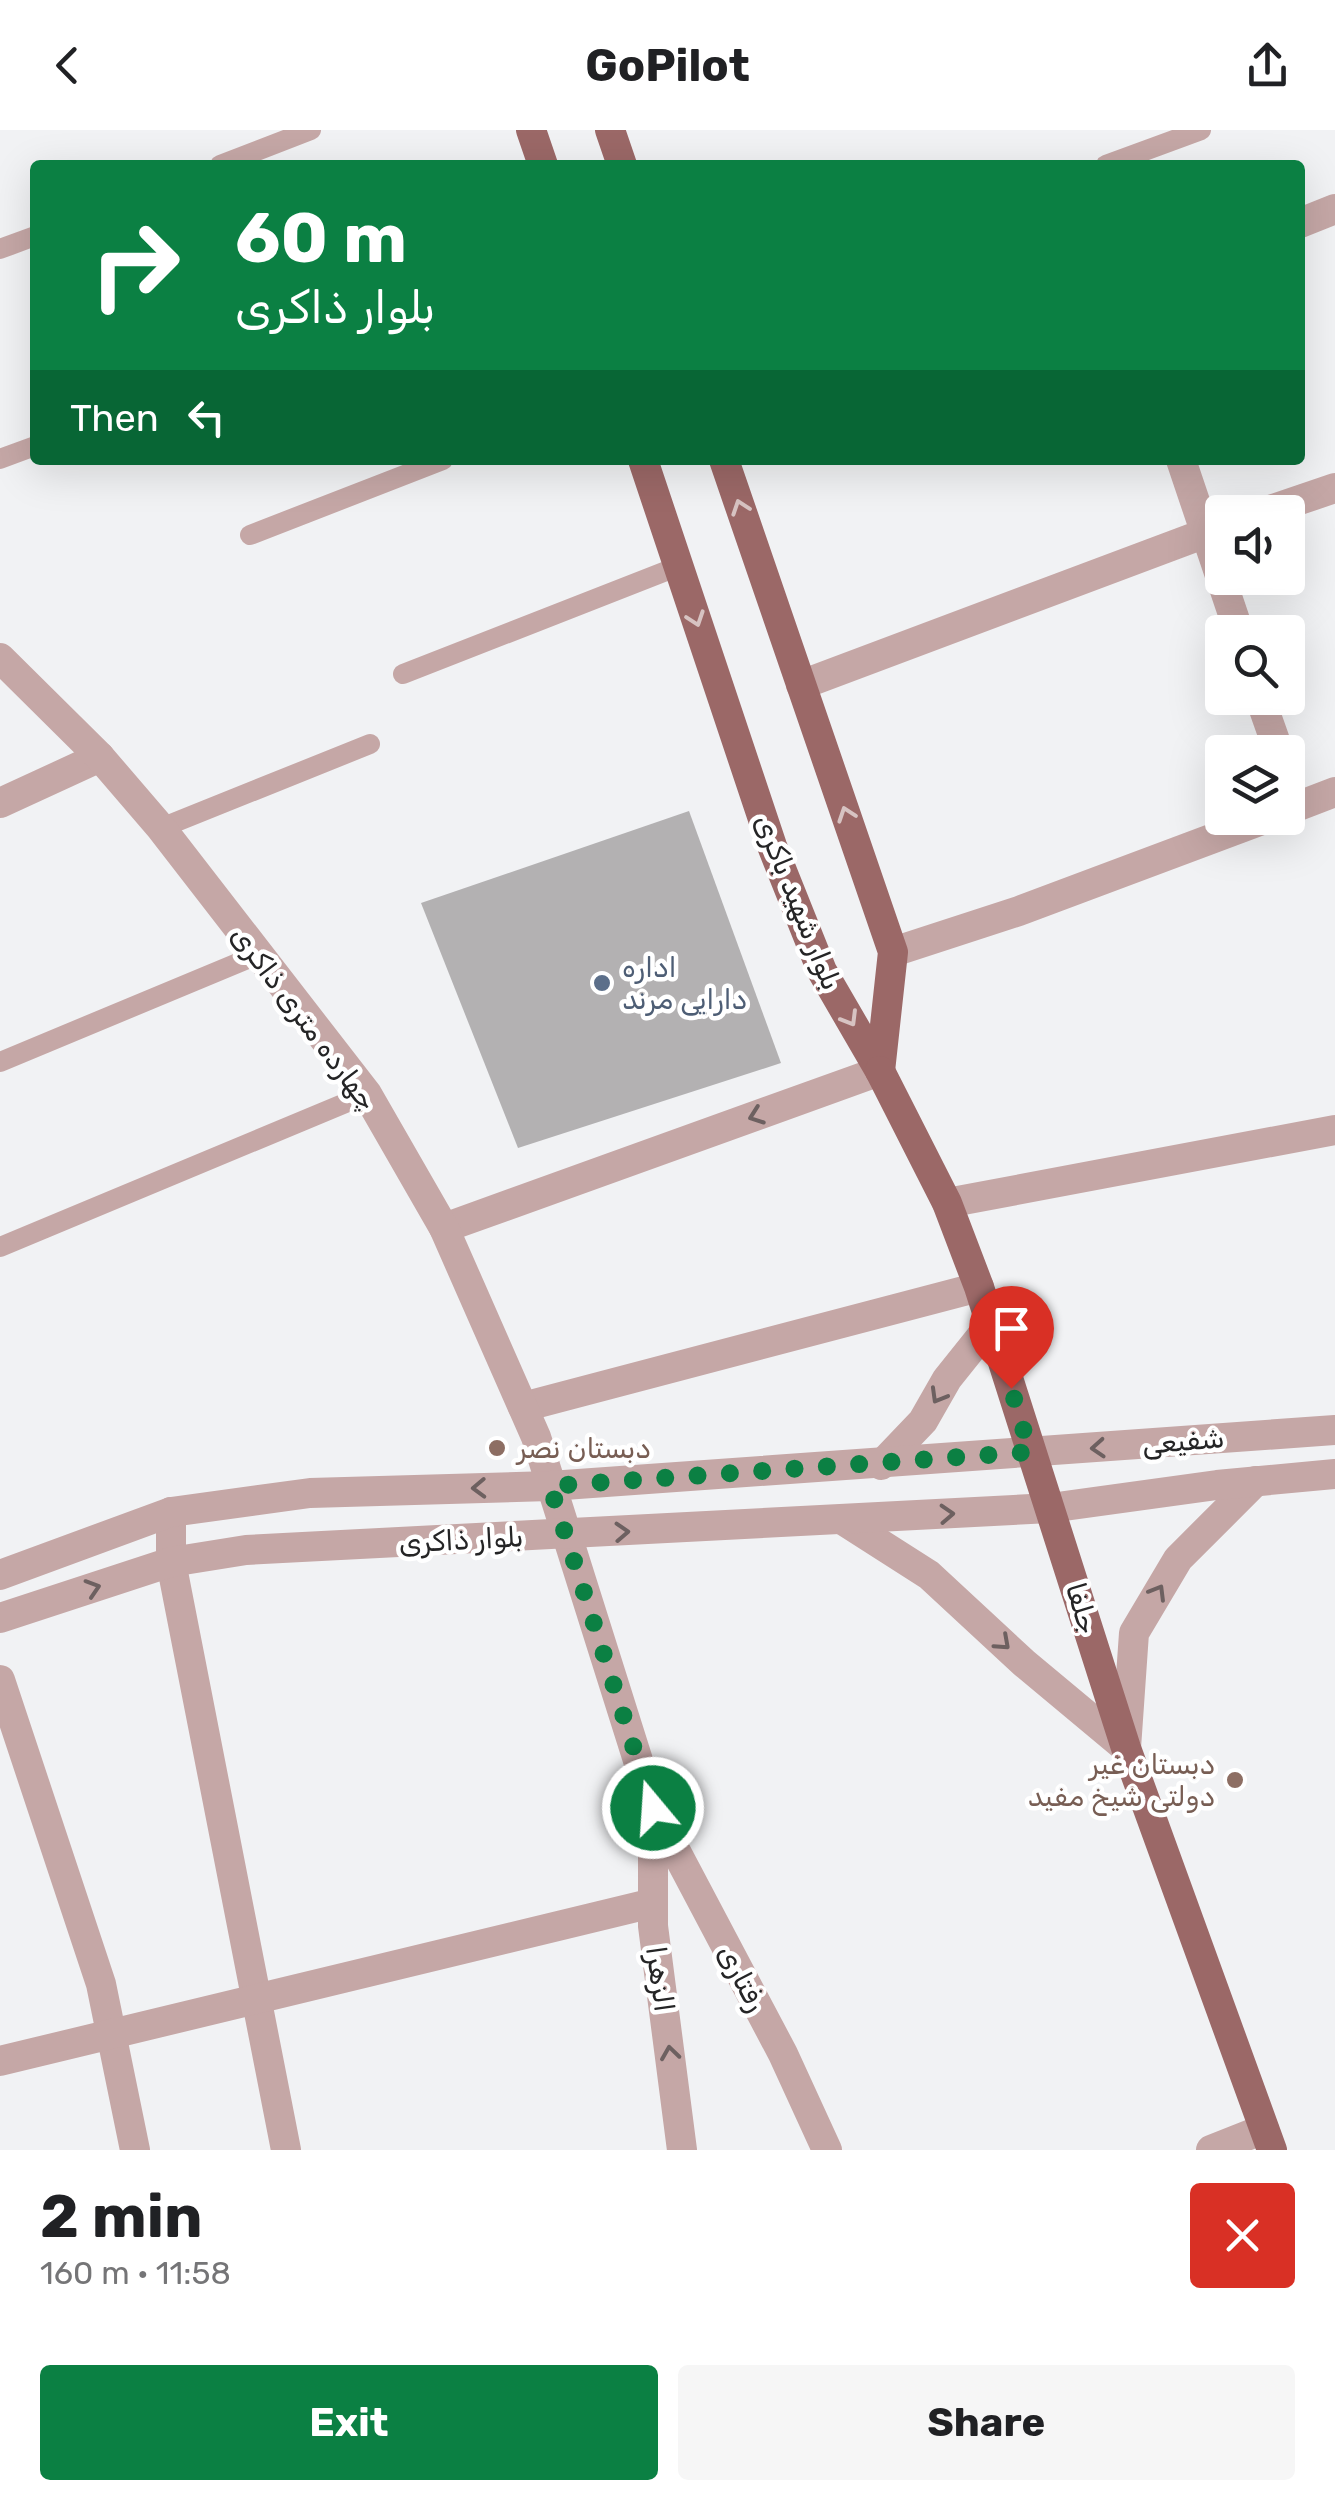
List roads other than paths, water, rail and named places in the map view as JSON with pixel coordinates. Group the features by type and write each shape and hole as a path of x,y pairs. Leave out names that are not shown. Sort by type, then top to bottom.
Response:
{"main road":[{"path":"532,130 542,160"},
{"path":"610,130 620,160"},
{"name":"بلوار شهید باکری","path":"645,465 772,846 822,971 880,1071"},
{"name":"بلوار شهید باکری","path":"726,465 893,952 880,1071"},
{"name":"جلفا","path":"880,1071 947,1204 979,1287 1126,1748 1268,2139"}],"street":[{"path":"1305,221 1335,209"},
{"path":"1183,465 1205,511"},
{"path":"1305,498 1335,488"},
{"path":"801,685 1205,533"},
{"name":"چهارده متری ذاکری","path":"0,658 100,757 161,828 367,1094 444,1228 522,1407 653,1808"},
{"path":"0,803 100,757"},
{"path":"1305,796 1335,792"},
{"path":"893,952 1020,911 1222,835"},
{"path":"444,1228 880,1071"},
{"path":"947,1204 1335,1130"},
{"path":"522,1407 979,1287"},
{"path":"881,1465 923,1422 947,1380 991,1324"},
{"name":"شفیعی","path":"1030,1452 1335,1430"},
{"name":"بلوار ذاکری","path":"0,1575 171,1512 310,1493 550,1486 1030,1452"},
{"name":"شفیعی","path":"1050,1508 1335,1474"},
{"path":"1126,1748 1134,1632 1178,1558 1256,1481"},
{"name":"بلوار ذاکری","path":"0,1618 171,1562 246,1550 1050,1508"},
{"path":"171,1512 171,1562 286,2150"},
{"path":"843,1520 928,1575 1024,1663 1126,1748"},
{"path":"0,1680 100,1984 135,2150"},
{"name":"الزهرا","path":"653,1808 653,1926 682,2150"},
{"name":"رفتاری","path":"653,1808 783,2054 826,2150"},
{"path":"0,2061 653,1902"},
{"path":"1211,2150 1268,2139"}],"lane":[{"path":"233,160 311,130"},
{"path":"1120,160 1201,130"},
{"path":"0,249 30,238"},
{"path":"0,459 30,448"},
{"path":"250,535 429,465"},
{"path":"403,674 679,566"},
{"path":"161,828 370,744"},
{"path":"0,1062 257,955"},
{"path":"0,1247 367,1094"}],"place":[{"name":"اداره دارایی مرند","path":"602,983"},
{"name":"دبستان نصر","path":"497,1448"},
{"name":"دبستان غیر دولتی شیخ مفید","path":"1235,1780"}]}
